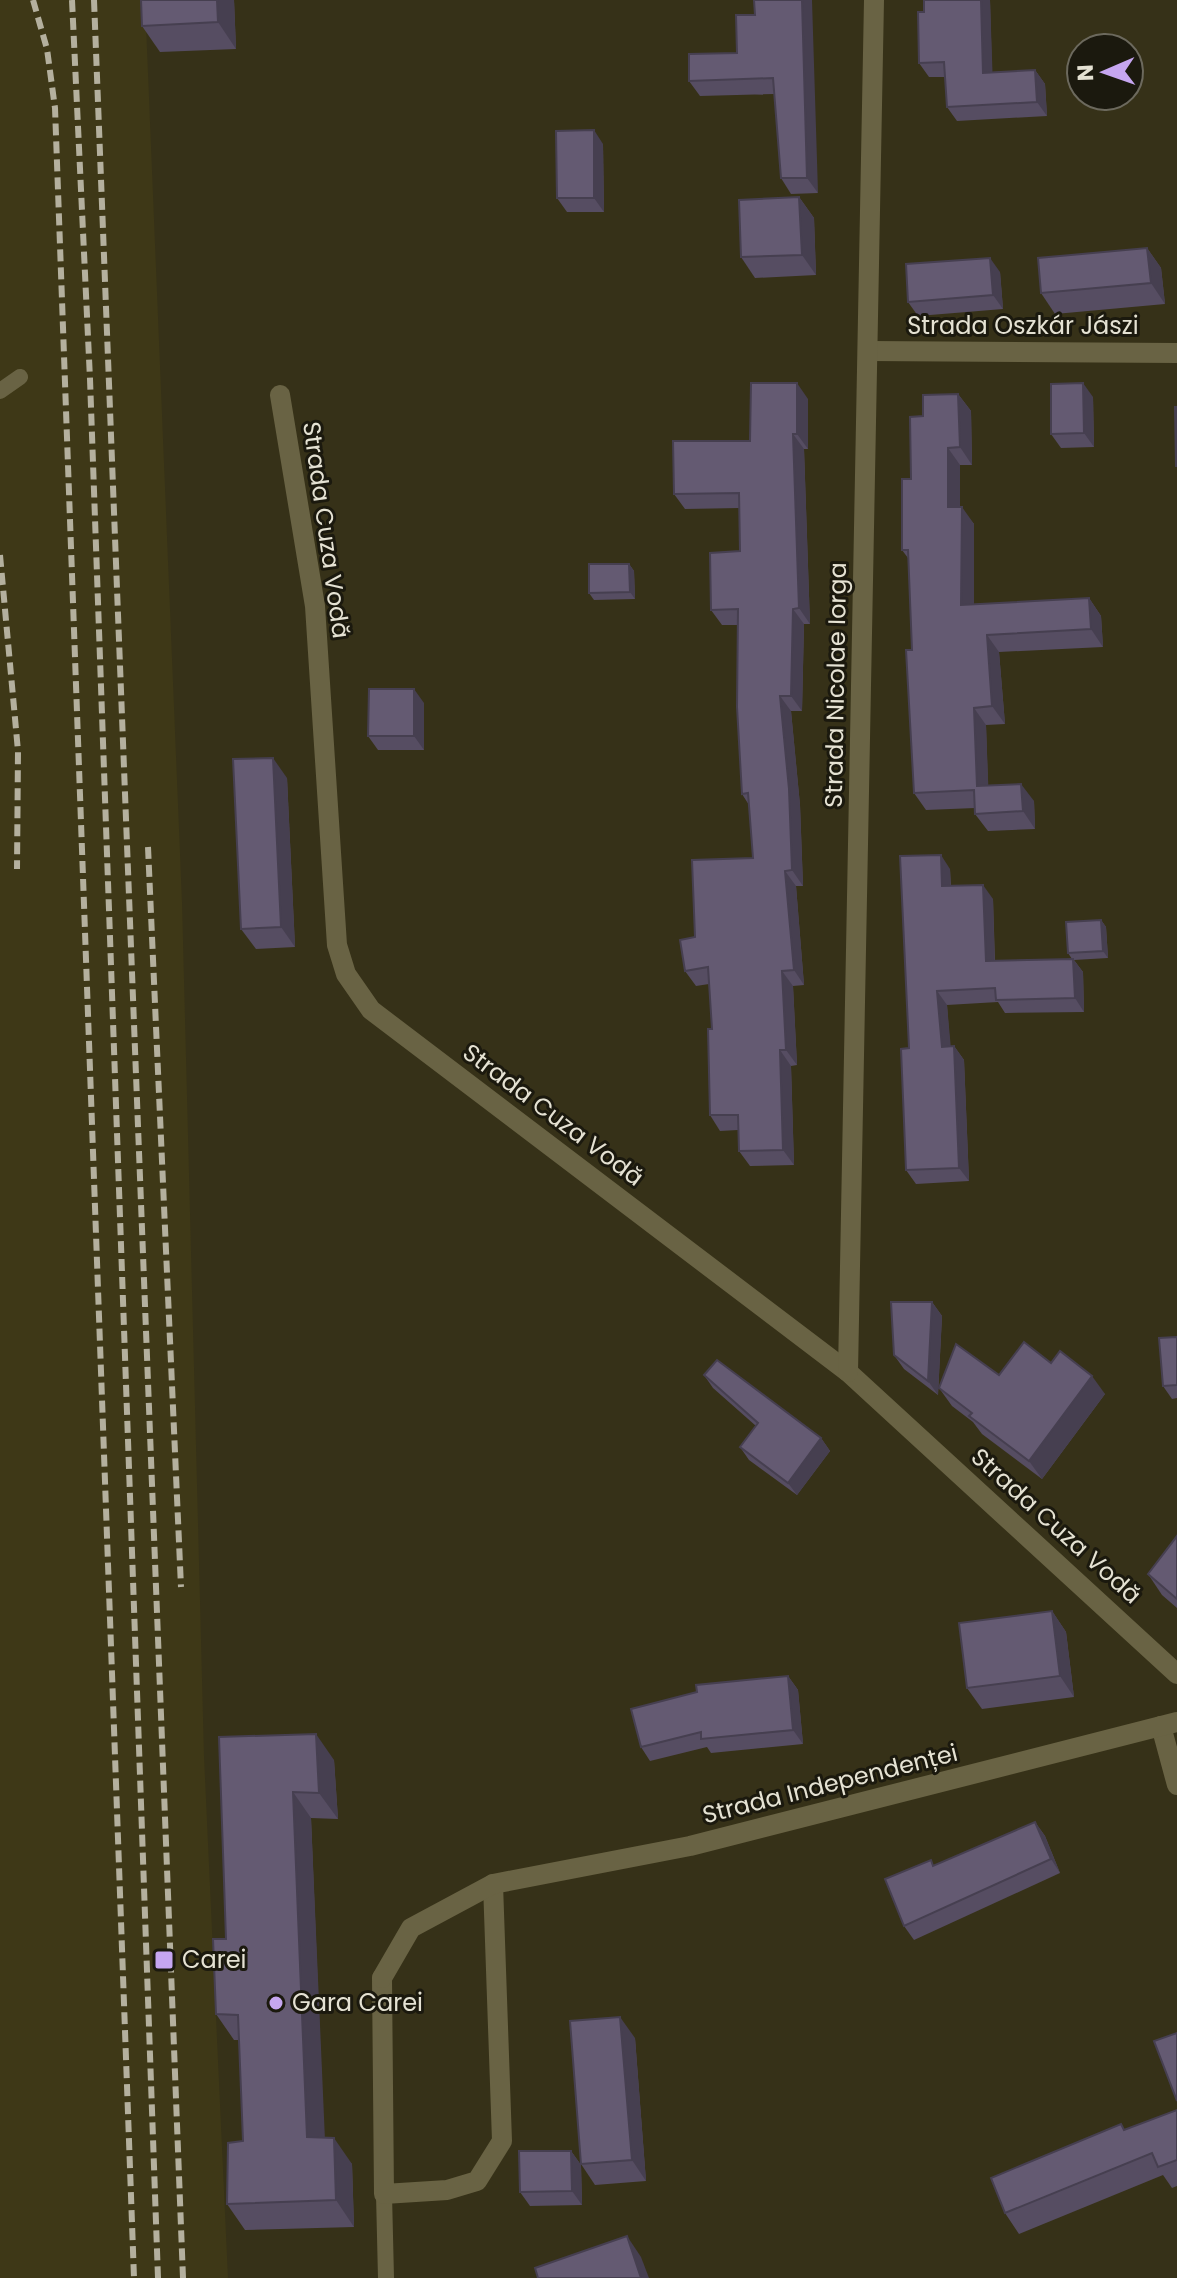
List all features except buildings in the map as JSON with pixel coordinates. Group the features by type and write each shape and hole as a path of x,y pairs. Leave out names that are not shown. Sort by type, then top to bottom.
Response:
{"street":[{"name":"Strada Nicolae Iorga","path":"848,1372 874,0"},
{"name":"Strada Oszkár Jászi","path":"869,351 1177,353"},
{"name":"Strada Cuza Vodă","path":"280,395 315,606 337,945 346,974 371,1010 848,1372 1177,1674"},
{"path":"1169,1724 1177,1785"},
{"name":"Strada Independenței","path":"384,2194 382,1978 411,1928 493,1884 690,1846 1169,1724"},
{"path":"384,2194 447,2190 477,2181 502,2141 493,1884"}],"lane":[{"path":"0,391 20,377"},
{"name":"Strada Independenței","path":"384,2194 386,2278"}],"shaded area":[{"path":"0,0 145,0 182,902 204,1756 228,2278 0,2278"}],"railway":[{"path":"33,0 47,49 55,108 134,2278"},
{"path":"72,0 90,379 158,2278"},
{"path":"94,0 183,2278"},
{"path":"0,555 18,751 17,869"},
{"path":"148,847 181,1587"}],"place":[{"name":"Carei","path":"164,1960"},
{"name":"Gara Carei","path":"276,2003"}]}
